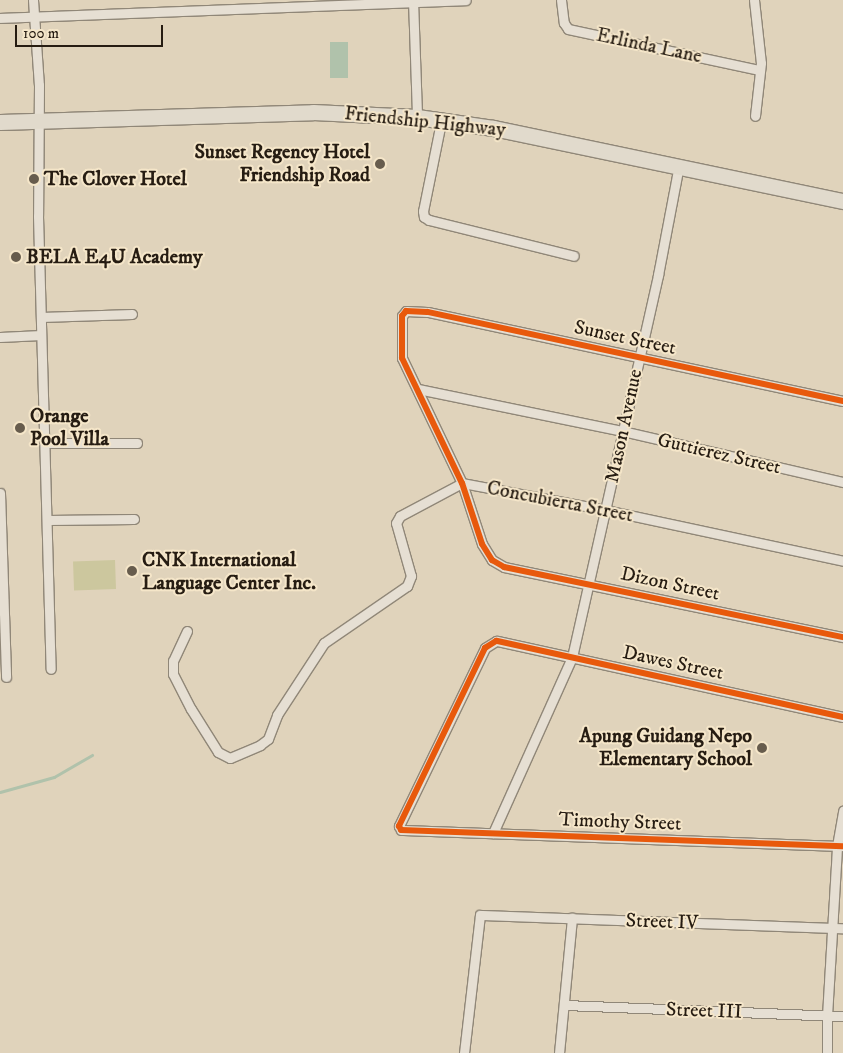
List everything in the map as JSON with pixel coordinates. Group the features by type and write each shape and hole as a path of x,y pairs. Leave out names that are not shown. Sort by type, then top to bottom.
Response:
{"main road":[{"name":"Friendship Highway","path":"0,122 313,112 416,117 493,128 678,165 843,201"}],"street":[{"path":"33,0 39,121 38,216 51,669"},
{"path":"0,18 466,0"},
{"name":"Erlinda Lane","path":"561,0 564,22 568,29 760,70"},
{"path":"754,0 760,70 755,116"},
{"path":"413,1 416,117"},
{"path":"442,122 423,211 424,217 429,220 574,256"},
{"name":"Mason Avenue","path":"493,833 572,657 658,275 678,165"},
{"name":"Sunset Street","path":"418,389 402,358 402,316 406,311 427,312 843,401"},
{"path":"41,316 132,314"},
{"path":"0,337 42,335"},
{"path":"418,389 462,483"},
{"name":"Guttierez Street","path":"418,389 622,431 843,482"},
{"path":"45,443 137,443"},
{"name":"Concubierta Street","path":"187,630 173,661 172,674 218,752 230,758 260,746 268,739 277,715 288,701 324,643 407,586 411,576 396,523 400,516 462,483 606,510 843,561"},
{"name":"Dizon Street","path":"462,483 482,544 492,560 504,567 843,637"},
{"path":"0,493 6,677"},
{"path":"48,520 134,519"},
{"name":"Dawes Street","path":"399,826 485,648 496,642 843,717"},
{"path":"828,1053 827,1016 832,928 843,811"},
{"name":"Timothy Street","path":"399,826 401,830 840,846"},
{"name":"Street IV","path":"464,1053 480,915 843,928"},
{"path":"559,1053 572,918"},
{"name":"Street III","path":"565,1005 843,1016"}],"shaded area":[{"path":"330,42 348,42 348,78 330,78"},
{"path":"115,560 116,589 74,590 73,561"}],"waterway":[{"path":"0,792 54,777 92,755"}],"cycle path":[{"path":"843,401 427,312 406,311 402,316 402,358 462,483 482,544 492,560 504,567 843,637"},
{"path":"843,717 496,641 485,648 399,826 401,830 843,846"}],"place":[{"name":"Sunset Regency Hotel Friendship Road","path":"380,164"},
{"name":"The Clover Hotel","path":"34,179"},
{"name":"BELA E4U Academy","path":"16,257"},
{"name":"Orange Pool Villa","path":"20,428"},
{"name":"CNK International Language Center Inc.","path":"132,571"},
{"name":"Apung Guidang Nepo Elementary School","path":"762,748"}]}
